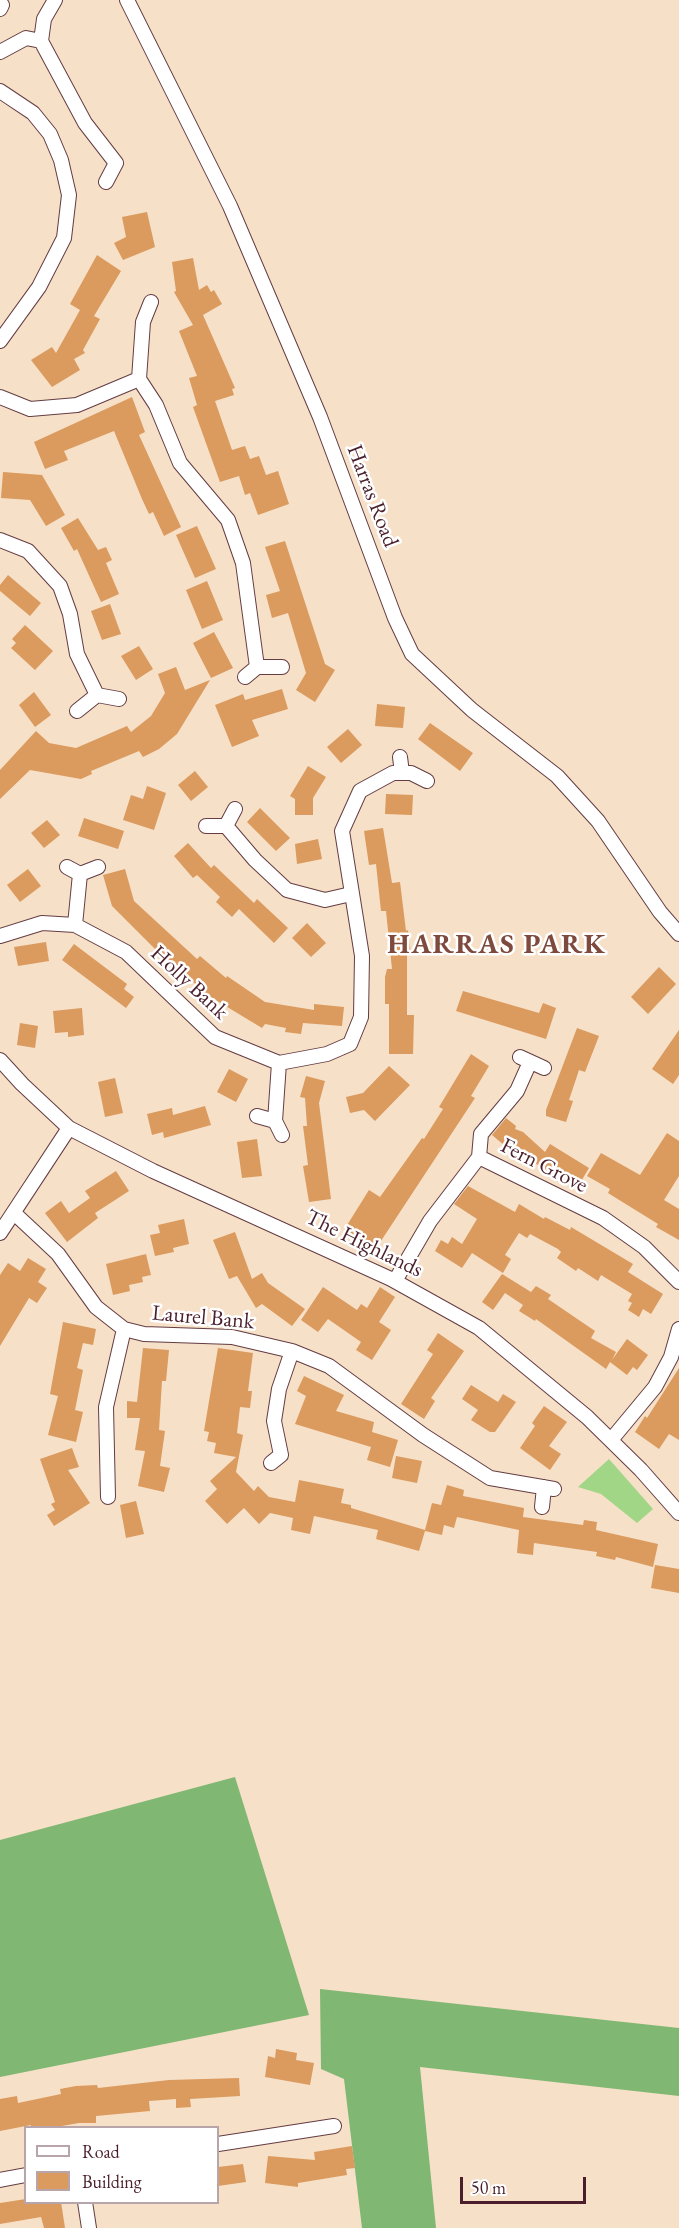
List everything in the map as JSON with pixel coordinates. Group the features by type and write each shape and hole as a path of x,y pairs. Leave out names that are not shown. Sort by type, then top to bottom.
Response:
{"street":[{"path":"55,0 44,19 41,41 85,123 122,163 106,182"},
{"name":"Harras Road","path":"127,0 230,206 320,417 395,618 412,654 472,710 557,776 598,821 660,912 679,934"},
{"path":"2,44 26,38 41,41"},
{"path":"0,91 33,113 50,134 62,160 69,195 64,238 39,287 0,341"},
{"path":"151,302 139,320 139,379 156,405 180,463 228,520 243,563 257,667"},
{"path":"0,397 30,408 77,405 139,379"},
{"path":"0,540 28,551 60,586 70,614 77,654 97,695"},
{"path":"245,677 257,667 282,667"},
{"path":"76,711 97,695 119,699"},
{"path":"400,757 402,773"},
{"path":"282,1135 275,1121 279,1063 327,1054 350,1044 361,1017 362,956 342,831 360,791 393,773 411,773 427,781"},
{"path":"226,826 235,809"},
{"path":"206,826 226,826 255,860 287,890 325,900 351,894"},
{"path":"67,867 80,874 98,867"},
{"path":"75,925 80,874"},
{"name":"Holly Bank","path":"0,936 42,923 75,925 126,952 215,1037 279,1063"},
{"path":"479,1157 481,1134 517,1091 525,1059 544,1068"},
{"name":"The Highlands","path":"0,1060 69,1128 153,1171 395,1281 479,1328 587,1417 641,1470 679,1513"},
{"path":"257,1116 275,1121"},
{"path":"0,1233 69,1128"},
{"name":"Fern Grove","path":"395,1281 430,1221 479,1157 603,1218 644,1247 679,1282"},
{"name":"Laurel Bank","path":"14,1213 58,1254 96,1307 124,1329 144,1334 232,1337 292,1351 329,1366 423,1435 490,1478 549,1488 542,1507"},
{"path":"108,1497 106,1407 124,1329"},
{"path":"611,1440 655,1387 671,1357 679,1329"},
{"path":"271,1463 281,1455 274,1421 279,1389 292,1351"},
{"path":"219,2144 334,2126"},
{"path":"0,2180 24,2175"},
{"path":"85,2204 88,2228"}],"green space":[{"path":"609,1459 653,1509 637,1523 601,1494 578,1487"},
{"path":"235,1777 309,2015 0,2077 0,1840"},
{"path":"320,1989 679,2028 679,2096 420,2067 436,2228 362,2228 344,2079 321,2069"}],"building":[{"path":"147,212 155,247 123,260 114,243 126,237 122,217"},
{"path":"97,255 121,271 94,316 100,319 83,350 85,353 74,359 80,370 52,387 31,360 52,347 56,353 80,310 70,304"},
{"path":"193,258 199,290 207,285 211,292 214,290 222,304 203,315 235,388 232,389 234,395 215,401 232,450 245,446 250,459 259,456 266,475 278,471 289,504 258,515 250,493 245,495 239,476 220,482 193,407 197,405 189,378 197,376 179,331 193,325 174,292 176,291 172,262"},
{"path":"132,397 145,432 139,435 181,527 164,536 153,512 149,514 114,431 64,451 68,460 45,469 34,442"},
{"path":"3,472 42,475 65,515 46,526 30,500 1,498"},
{"path":"78,518 98,550 106,547 112,560 106,563 119,594 101,602 77,549 74,551 61,528"},
{"path":"197,526 216,569 195,578 176,535"},
{"path":"285,541 325,664 335,670 315,702 296,690 306,673 288,613 272,618 266,595 280,591 265,547"},
{"path":"8,575 41,603 30,616 0,591 0,585"},
{"path":"207,581 223,620 202,629 186,590"},
{"path":"110,604 121,634 102,640 91,611"},
{"path":"25,625 53,651 35,670 11,648 16,643 12,639"},
{"path":"214,632 233,668 211,678 193,643"},
{"path":"139,646 153,669 136,680 121,656"},
{"path":"176,667 185,690 210,680 177,734 159,749 143,757 139,751 91,771 92,774 81,779 30,770 0,799 0,770 36,731 49,743 76,748 127,726 131,732 151,716 165,693 158,674"},
{"path":"282,689 288,709 252,720 259,736 232,747 215,705 243,694 245,700"},
{"path":"34,692 51,715 35,727 19,705"},
{"path":"377,704 405,707 403,728 375,726"},
{"path":"430,723 473,753 460,771 418,739"},
{"path":"348,729 362,745 341,763 327,747"},
{"path":"308,766 326,777 313,798 313,815 295,815 295,799 290,796"},
{"path":"195,771 208,787 191,801 178,785"},
{"path":"147,786 166,793 154,830 123,820 131,795 143,799"},
{"path":"386,794 413,795 412,815 385,814"},
{"path":"260,808 290,838 276,851 247,822"},
{"path":"84,818 124,831 118,849 78,836"},
{"path":"47,820 60,835 44,848 31,833"},
{"path":"383,828 392,883 400,882 406,931 408,930 411,954 407,954 407,1015 414,1015 413,1054 389,1054 389,1004 385,1004 385,977 387,969 392,969 386,911 381,911 376,864 369,865 364,831"},
{"path":"318,839 322,859 297,864 295,844"},
{"path":"188,843 211,868 214,865 254,903 257,899 288,928 274,943 239,909 232,917 216,902 220,897 197,875 193,878 174,856"},
{"path":"28,869 41,886 20,902 7,885"},
{"path":"125,869 134,901 197,959 200,956 226,978 227,976 265,1002 314,1010 314,1004 344,1007 342,1026 303,1023 301,1034 285,1032 286,1028 265,1024 262,1028 209,996 155,949 112,906 103,875"},
{"path":"307,923 326,943 311,957 292,938"},
{"path":"46,942 49,961 18,966 14,947"},
{"path":"74,944 127,984 124,989 134,997 126,1008 62,960"},
{"path":"659,967 676,984 648,1014 631,997"},
{"path":"463,991 539,1013 543,1003 556,1008 546,1039 456,1011"},
{"path":"82,1008 84,1035 68,1037 68,1032 55,1033 53,1011"},
{"path":"20,1023 38,1026 35,1048 17,1045"},
{"path":"577,1028 599,1036 585,1072 579,1070 569,1100 573,1101 566,1122 546,1116 546,1110"},
{"path":"679,1030 679,1075 673,1084 652,1069"},
{"path":"471,1054 489,1066 471,1096 475,1098 375,1250 344,1230 369,1190 380,1197 422,1138 424,1139 443,1109 439,1107"},
{"path":"389,1066 410,1085 375,1121 364,1110 350,1113 346,1097 363,1093"},
{"path":"229,1069 248,1079 236,1102 217,1092"},
{"path":"306,1076 325,1081 319,1103 331,1199 309,1202 303,1166 308,1165 303,1126 307,1126 305,1098 300,1097"},
{"path":"115,1078 123,1113 105,1117 98,1082"},
{"path":"205,1106 211,1125 164,1138 163,1132 152,1135 147,1114 172,1108 173,1115"},
{"path":"506,1118 516,1126 515,1129 523,1132 545,1152 550,1144 589,1168 580,1183 558,1169 554,1175 519,1153 517,1156 492,1135"},
{"path":"667,1133 679,1141 679,1176 664,1200 679,1209 679,1240 656,1227 658,1224 608,1193 610,1189 587,1176 601,1153 640,1175"},
{"path":"257,1139 262,1176 242,1178 237,1142"},
{"path":"116,1171 129,1191 95,1213 98,1218 67,1242 45,1213 61,1201 69,1213 90,1198 85,1191"},
{"path":"468,1186 515,1212 519,1204 544,1219 545,1217 570,1230 571,1227 633,1264 628,1272 663,1294 651,1314 643,1309 639,1317 628,1310 632,1303 628,1301 632,1294 601,1275 598,1281 578,1268 576,1271 557,1258 561,1252 558,1249 530,1234 527,1238 519,1233 505,1255 511,1259 503,1273 472,1253 462,1268 435,1251 441,1240 448,1244 452,1237 462,1244 477,1219 454,1204"},
{"path":"184,1219 189,1244 173,1248 174,1252 155,1256 150,1235 160,1233 158,1225"},
{"path":"235,1232 252,1279 262,1273 268,1283 305,1309 292,1326 262,1304 256,1308 237,1276 229,1279 213,1240"},
{"path":"146,1254 151,1275 142,1277 143,1282 129,1285 130,1291 113,1295 106,1264"},
{"path":"28,1258 46,1269 38,1282 47,1288 37,1303 29,1298 0,1346 0,1275 8,1263 20,1271"},
{"path":"502,1274 531,1292 536,1286 551,1295 548,1299 595,1331 591,1338 616,1352 612,1360 627,1339 648,1355 637,1370 633,1367 627,1375 610,1362 606,1369 536,1319 535,1321 519,1311 523,1305 505,1293 493,1310 482,1302"},
{"path":"323,1287 357,1310 361,1304 367,1308 380,1287 395,1297 379,1322 391,1330 372,1360 356,1350 361,1342 328,1319 318,1332 301,1320"},
{"path":"63,1322 96,1329 93,1345 83,1343 77,1368 83,1370 75,1410 83,1412 76,1442 48,1435 58,1396 50,1394"},
{"path":"438,1333 464,1351 431,1398 435,1401 424,1419 401,1404 433,1354 427,1350"},
{"path":"143,1348 169,1350 166,1381 162,1381 159,1430 165,1431 160,1466 170,1468 164,1492 138,1486 145,1451 135,1450 140,1418 127,1418 127,1401 137,1402"},
{"path":"218,1348 253,1353 248,1391 252,1391 250,1408 240,1407 237,1433 243,1435 236,1472 254,1491 258,1486 269,1497 295,1502 299,1480 344,1489 341,1503 425,1530 432,1503 441,1505 447,1485 464,1490 463,1496 524,1508 523,1517 583,1525 584,1520 597,1522 596,1530 658,1544 653,1567 616,1557 615,1560 596,1556 597,1552 534,1543 533,1555 517,1553 519,1530 457,1517 454,1528 444,1525 442,1535 425,1531 419,1551 376,1539 378,1530 314,1516 310,1534 291,1530 293,1518 270,1513 259,1524 244,1508 227,1524 205,1501 217,1489 210,1481 236,1457 214,1453 216,1443 207,1441 209,1432 204,1431"},
{"path":"679,1368 679,1440 669,1434 659,1449 635,1432 645,1416 647,1418"},
{"path":"304,1376 344,1395 336,1411 374,1422 372,1432 398,1440 390,1467 367,1460 371,1447 295,1424 306,1396 297,1391"},
{"path":"471,1385 498,1402 503,1394 516,1402 495,1432 490,1432 471,1420 478,1410 462,1399"},
{"path":"544,1406 567,1422 549,1446 561,1454 550,1470 520,1448 535,1426 532,1423"},
{"path":"72,1448 79,1467 68,1470 90,1503 54,1526 47,1515 55,1510 51,1504 55,1502 40,1459"},
{"path":"396,1456 422,1461 417,1483 392,1478"},
{"path":"136,1501 144,1534 126,1538 120,1505"},
{"path":"655,1565 679,1569 679,1593 651,1588"},
{"path":"276,2049 297,2053 296,2060 314,2063 310,2085 265,2077 268,2056 275,2058"},
{"path":"239,2078 240,2096 190,2099 191,2107 176,2108 176,2099 149,2101 150,2111 96,2116 96,2123 62,2126 31,2125 0,2131 0,2099 17,2096 18,2103 61,2094 60,2089 76,2086 97,2085 98,2088 169,2080"},
{"path":"352,2146 355,2168 346,2169 347,2175 298,2183 298,2187 265,2183 268,2156 315,2160 314,2152"},
{"path":"243,2164 246,2182 219,2186 219,2167"},
{"path":"24,2199 24,2204 61,2204 65,2228 44,2228 41,2217 0,2224 0,2203"}],"district":[{"name":"HARRAS PARK","path":"497,945"}]}
